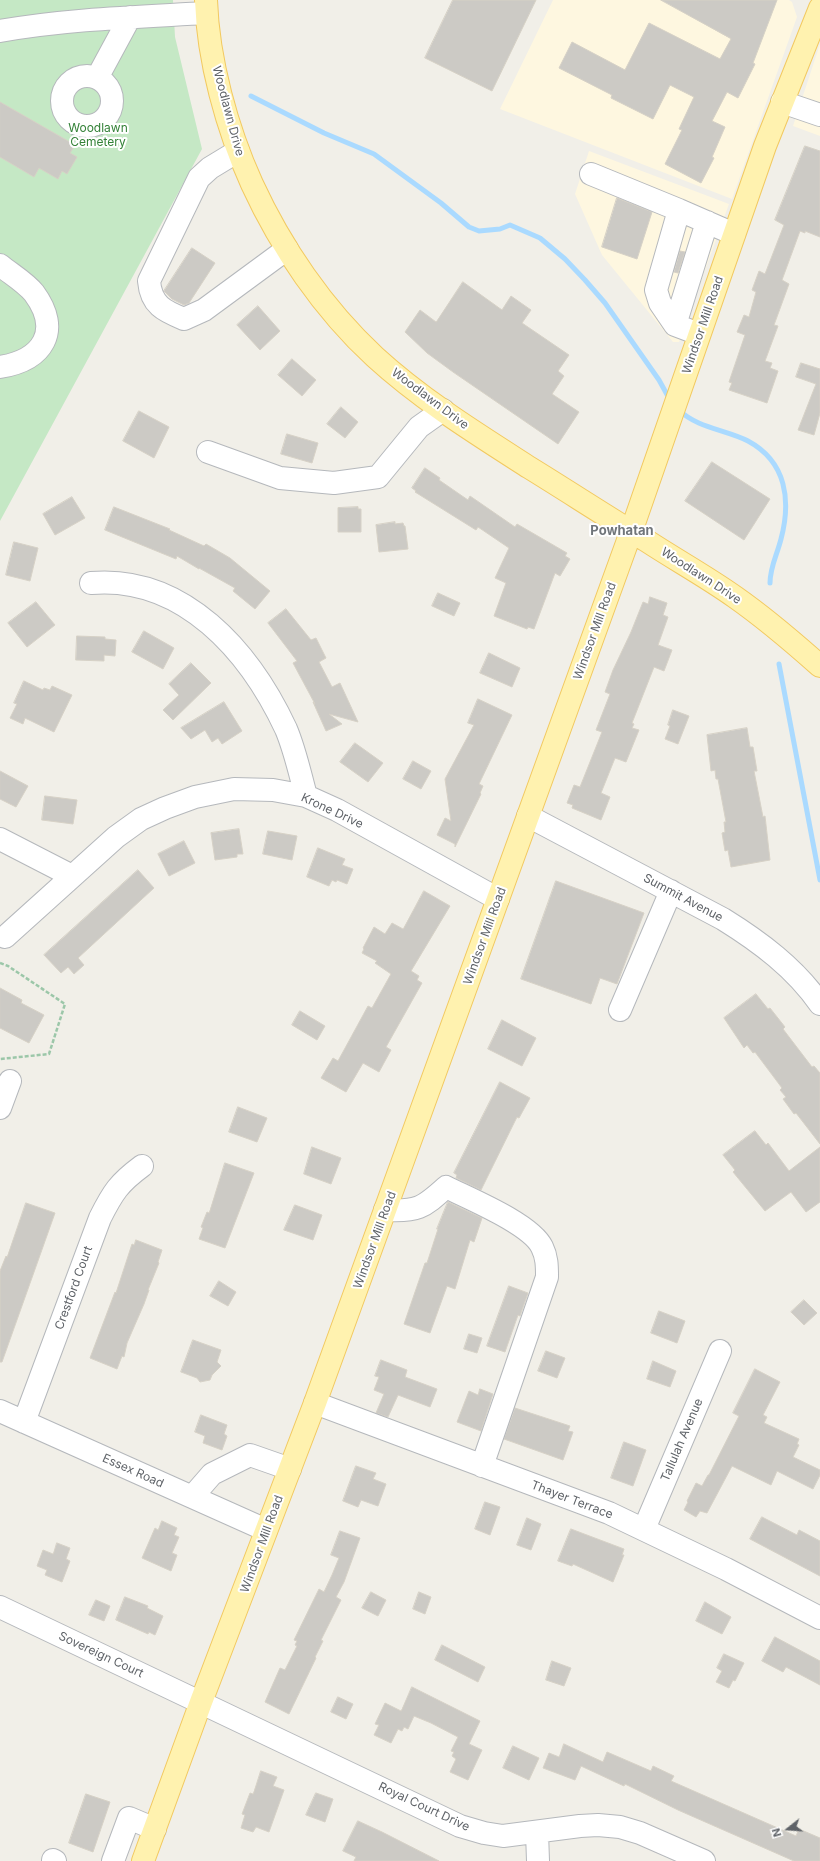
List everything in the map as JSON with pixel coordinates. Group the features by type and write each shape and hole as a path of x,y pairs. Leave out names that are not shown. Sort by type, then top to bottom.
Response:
{"main road":[{"name":"Woodlawn Drive","path":"206,7 216,76 227,120 238,151 260,201 287,249 345,327 376,358 442,410 472,431 736,597 785,635 820,666"},
{"name":"Windsor Mill Road","path":"143,1861 201,1702 236,1614 266,1530 315,1403 631,532 765,146 820,8"}],"street":[{"path":"0,31 206,7"},
{"path":"96,78 130,17"},
{"path":"782,102 820,114"},
{"path":"238,151 210,168 199,178 149,281 150,293 160,308 184,319 204,310 287,249"},
{"path":"591,174 734,234"},
{"path":"679,210 656,290 660,303 675,325 699,334"},
{"path":"675,325 707,222"},
{"path":"0,265 32,291 42,305 46,318 47,332 44,344 26,360 0,367"},
{"path":"208,452 280,478 334,483 378,477 419,427 442,410"},
{"path":"90,583 110,581 130,584 161,594 185,605 210,624 232,645 253,672 271,701 286,730 298,762 306,796"},
{"name":"Krone Drive","path":"4,937 116,837 141,819 195,797 234,789 273,790 306,796 337,810 498,899"},
{"name":"Summit Avenue","path":"528,816 723,919 752,937 784,962 820,1004"},
{"path":"0,839 72,876"},
{"path":"620,1010 671,891"},
{"path":"0,1108 10,1081"},
{"name":"Crestford Court","path":"24,1422 100,1218 110,1197 124,1180 142,1166"},
{"path":"385,1210 406,1212 416,1209 430,1202 446,1187 526,1229 542,1245 546,1257 547,1277 482,1466"},
{"name":"Tallulah Avenue","path":"644,1529 720,1351"},
{"name":"Thayer Terrace","path":"315,1403 609,1513 644,1529 820,1618"},
{"name":"Essex Road","path":"0,1411 266,1530"},
{"path":"192,1497 212,1474 250,1455 290,1469"},
{"name":"Sovereign Court","path":"0,1607 201,1702"},
{"name":"Royal Court Drive","path":"201,1702 460,1826 484,1834 503,1836 598,1825 620,1827 640,1833 704,1861"},
{"path":"113,1861 129,1818 155,1829"},
{"path":"537,1832 538,1861"}],"path":[{"path":"0,963 8,966 65,1004 49,1054 0,1059"}],"shaded area":[{"path":"553,0 789,0 792,2 797,17 732,199 500,109"},
{"path":"820,44 820,136 793,126"},
{"path":"589,151 729,204 679,342 673,342 602,255 575,194"}],"green space":[{"name":"Woodlawn Cemetery","path":"0,0 173,0 175,37 202,149 0,521"}],"building":[{"path":"453,0 536,0 492,91 425,58"},
{"path":"661,0 777,0 753,63 755,64 738,98 727,92 712,121 725,127 712,157 714,158 701,183 665,164 682,130 679,129 694,97 670,85 653,119 611,98 612,95 559,68 572,42 625,70 649,23 720,59 731,39"},
{"path":"0,102 75,145 70,153 77,157 67,174 62,171 58,179 39,168 34,177 0,157"},
{"path":"805,146 820,151 820,237 805,231 805,233 800,231 782,280 789,284 774,325 778,326 765,361 772,363 770,368 778,371 767,403 729,390 732,383 729,382 745,335 737,332 744,315 749,317 756,292 752,290 759,271 765,274 784,225 775,220"},
{"path":"617,198 652,212 637,259 602,247"},
{"path":"192,248 215,263 189,303 184,305 172,299 164,291"},
{"path":"680,251 685,252 678,273 674,272"},
{"path":"463,282 502,310 511,296 531,310 522,323 569,355 558,371 564,376 552,394 579,412 558,444 427,353 405,332 420,310 436,322"},
{"path":"258,306 280,331 260,350 237,325"},
{"path":"292,359 316,380 302,396 278,375"},
{"path":"801,363 820,369 820,413 814,435 798,430 816,384 796,377"},
{"path":"341,407 358,422 345,438 327,424"},
{"path":"139,411 169,427 154,458 123,441"},
{"path":"287,434 318,443 312,463 281,454"},
{"path":"712,462 770,499 744,540 685,501"},
{"path":"425,468 440,478 439,480 468,500 470,496 515,527 517,524 567,553 565,556 570,559 560,576 555,573 534,629 528,627 527,629 494,616 506,583 495,578 509,548 478,527 476,530 415,492 416,491 412,488"},
{"path":"72,497 85,518 55,535 43,514"},
{"path":"114,507 170,529 169,530 204,546 206,544 230,558 270,591 255,609 233,591 235,588 177,556 176,559 105,530"},
{"path":"358,507 358,509 361,509 361,532 338,532 338,508"},
{"path":"395,522 395,524 403,523 405,526 408,549 379,552 376,525"},
{"path":"14,542 38,548 30,581 6,575"},
{"path":"438,593 460,603 454,616 432,606"},
{"path":"650,597 667,603 663,615 668,617 658,645 672,650 664,671 654,667 632,723 634,724 632,728 639,730 626,762 615,758 601,793 610,797 601,820 572,808 573,805 567,803 574,785 580,787 602,732 596,730 610,694 605,692 613,670 643,602 648,604"},
{"path":"36,602 55,625 27,647 8,623"},
{"path":"286,609 311,640 316,638 326,658 319,662 332,687 340,683 358,722 329,714 342,724 326,731 313,702 315,704 293,663 297,661 268,623"},
{"path":"144,631 174,648 163,669 132,652"},
{"path":"77,636 105,637 105,639 116,640 115,656 104,655 104,661 76,660"},
{"path":"489,653 520,668 512,687 480,673"},
{"path":"191,663 211,683 173,720 163,710 179,695 169,684"},
{"path":"24,681 43,690 44,688 50,690 52,686 72,695 54,732 25,718 23,724 10,718 17,704 14,703"},
{"path":"478,699 512,715 479,784 483,786 480,793 481,794 455,847 455,844 437,835 445,818 451,821 445,779 474,725 468,723"},
{"path":"224,702 242,731 222,744 218,738 212,742 205,730 191,739 181,728"},
{"path":"673,710 689,716 678,744 665,739 670,726 668,725"},
{"path":"747,728 750,747 753,747 757,771 754,771 763,817 765,816 770,860 731,867 728,850 725,851 722,833 725,832 724,822 726,822 718,779 716,779 715,770 711,771 707,735"},
{"path":"355,743 383,763 368,782 340,762"},
{"path":"413,761 431,771 421,789 403,779"},
{"path":"0,771 28,786 16,807 0,799"},
{"path":"45,796 77,800 73,824 42,820"},
{"path":"239,829 243,854 237,854 237,857 215,860 211,833"},
{"path":"268,831 297,836 292,860 263,854"},
{"path":"184,841 195,863 169,876 158,854"},
{"path":"318,848 345,859 342,865 353,869 347,884 337,880 336,882 332,880 329,886 307,877"},
{"path":"138,870 154,888 78,958 84,965 74,974 68,967 61,973 44,955"},
{"path":"556,881 644,913 617,984 600,978 591,1004 521,979"},
{"path":"424,891 450,906 411,971 419,976 417,980 422,983 386,1047 391,1050 379,1072 363,1063 346,1092 321,1078 333,1058 338,1061 368,1006 372,1008 391,974 375,963 377,961 362,953 363,948 374,927 385,934 392,923 403,929"},
{"path":"0,988 22,1000 21,1003 44,1015 29,1043 0,1028"},
{"path":"756,994 768,1009 770,1008 785,1027 783,1029 812,1067 814,1066 820,1073 820,1144 783,1099 786,1097 780,1090 782,1088 755,1052 753,1053 747,1045 744,1048 724,1018"},
{"path":"300,1011 325,1026 317,1040 292,1025"},
{"path":"502,1020 536,1038 522,1066 488,1049"},
{"path":"500,1082 530,1098 519,1118 517,1117 481,1190 456,1178 457,1175 454,1173"},
{"path":"238,1107 267,1118 257,1142 229,1132"},
{"path":"755,1131 766,1145 768,1143 789,1171 820,1147 820,1202 806,1212 791,1192 765,1211 733,1172 735,1170 723,1155"},
{"path":"312,1147 341,1158 331,1184 304,1174"},
{"path":"225,1163 254,1173 225,1248 199,1239 203,1228 201,1227 207,1212 209,1213"},
{"path":"448,1202 482,1218 474,1242 470,1240 455,1289 447,1286 430,1333 404,1324"},
{"path":"26,1203 55,1213 2,1362 0,1362 0,1271 6,1256 7,1257"},
{"path":"295,1205 322,1215 313,1240 284,1230"},
{"path":"136,1240 162,1250 159,1263 144,1304 127,1343 124,1357 122,1356 117,1369 90,1358 115,1292 116,1293 132,1244 134,1245"},
{"path":"219,1281 236,1292 228,1306 210,1296"},
{"path":"509,1286 528,1293 520,1316 518,1315 505,1352 487,1346"},
{"path":"804,1300 817,1313 804,1325 791,1312"},
{"path":"659,1311 685,1321 677,1343 651,1333"},
{"path":"469,1334 482,1338 477,1353 464,1349"},
{"path":"193,1340 221,1350 217,1362 221,1366 212,1375 210,1380 200,1382 197,1378 181,1372"},
{"path":"546,1351 565,1358 557,1378 538,1371"},
{"path":"381,1360 407,1370 405,1377 437,1389 430,1407 398,1395 388,1417 376,1413 384,1394 374,1390 379,1377 375,1376"},
{"path":"653,1361 676,1371 670,1387 647,1379"},
{"path":"755,1369 780,1382 763,1415 767,1417 764,1423 799,1439 797,1444 799,1445 793,1457 820,1470 820,1475 813,1489 777,1471 771,1485 732,1466 707,1513 700,1511 696,1517 684,1510 688,1502 687,1501 696,1483 702,1486 709,1475 739,1416 733,1413"},
{"path":"480,1389 493,1394 481,1431 457,1422 469,1391 478,1395"},
{"path":"515,1408 570,1426 568,1431 573,1432 563,1460 504,1439"},
{"path":"201,1415 227,1425 224,1434 227,1436 222,1450 203,1443 205,1436 195,1432"},
{"path":"624,1442 646,1450 633,1486 611,1478"},
{"path":"356,1466 376,1473 373,1479 386,1484 378,1506 361,1500 358,1507 343,1501"},
{"path":"485,1502 500,1507 490,1535 475,1529"},
{"path":"762,1517 797,1535 799,1530 820,1541 820,1576 750,1539"},
{"path":"527,1518 541,1524 531,1550 517,1545"},
{"path":"162,1521 177,1528 174,1535 179,1537 172,1553 177,1555 171,1571 142,1558 155,1528 158,1530"},
{"path":"571,1529 624,1549 622,1555 624,1555 613,1582 573,1564 572,1566 558,1561"},
{"path":"340,1531 360,1538 344,1582 336,1597 341,1600 321,1640 323,1641 315,1657 316,1658 289,1714 265,1702 280,1668 285,1670 297,1646 295,1645 297,1641 294,1640 319,1589 324,1592 332,1575 339,1558 331,1555"},
{"path":"57,1543 70,1548 66,1559 70,1561 62,1582 45,1575 47,1570 37,1566 43,1550 53,1554"},
{"path":"371,1592 386,1600 378,1616 362,1608"},
{"path":"419,1592 431,1597 425,1614 413,1609"},
{"path":"125,1597 148,1606 147,1608 163,1616 155,1635 149,1632 148,1634 116,1620"},
{"path":"96,1600 110,1606 104,1621 89,1615"},
{"path":"705,1602 731,1617 722,1634 696,1621"},
{"path":"775,1637 820,1661 820,1685 786,1667 783,1672 762,1661"},
{"path":"442,1645 485,1667 478,1682 435,1660"},
{"path":"724,1654 744,1663 735,1681 733,1680 729,1688 716,1682 722,1671 717,1668"},
{"path":"552,1661 571,1668 564,1686 546,1680"},
{"path":"412,1687 480,1721 469,1744 482,1750 468,1780 450,1772 456,1759 452,1756 454,1752 451,1751 458,1737 431,1723 414,1716 408,1729 404,1727 402,1731 398,1729 391,1743 374,1735 379,1725 375,1724 385,1703 401,1711"},
{"path":"338,1697 353,1704 346,1719 331,1712"},
{"path":"564,1744 603,1762 607,1752 651,1771 653,1766 674,1776 671,1781 796,1836 799,1829 820,1838 820,1861 794,1861 678,1810 625,1784 624,1786 581,1766 575,1780 543,1768 549,1753 559,1757"},
{"path":"513,1746 539,1758 529,1780 503,1768"},
{"path":"261,1771 277,1777 273,1786 284,1790 269,1832 256,1827 253,1832 241,1828 245,1815 242,1814 250,1793 253,1794"},
{"path":"316,1793 333,1799 325,1822 306,1815"},
{"path":"86,1794 110,1802 93,1852 69,1843"},
{"path":"358,1821 439,1861 354,1861 356,1857 343,1851"}],"waterway":[{"path":"251,96 324,133 374,154 441,203 469,227 479,231 500,229 510,225 540,238 565,259 605,303 659,380 670,400"},
{"path":"679,410 694,421 748,441 761,450 771,460 778,471 783,484 786,511 781,539 772,566 770,583"},
{"path":"779,664 820,880"}],"district":[{"name":"Powhatan","path":"622,531"}]}
